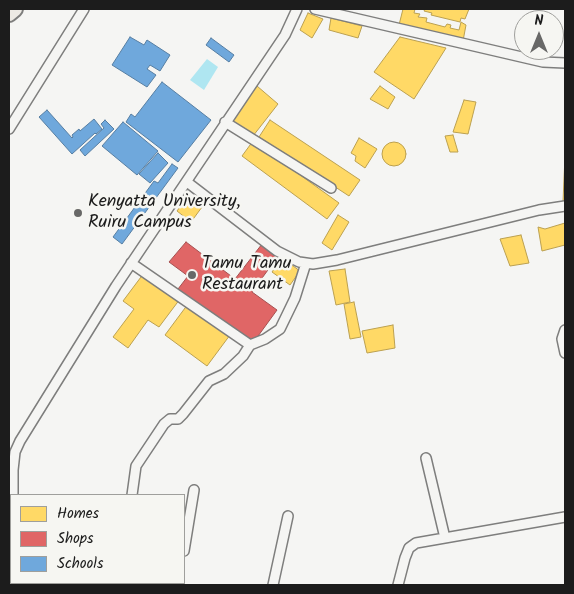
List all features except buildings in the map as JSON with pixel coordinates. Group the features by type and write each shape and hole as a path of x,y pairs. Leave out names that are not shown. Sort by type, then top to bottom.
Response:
{"street":[{"path":"9,129 84,9"},
{"path":"13,494 15,452 20,441 131,263 285,35 297,9"},
{"path":"315,9 542,62 565,63"},
{"path":"225,122 331,188"},
{"path":"187,182 276,251 299,262 314,264 539,210 565,206"},
{"path":"131,263 250,345"},
{"path":"132,494 136,466 164,424 170,419 178,419 208,381 224,374 243,356 250,345 265,340 280,329 295,298 306,263"},
{"path":"565,330 562,339 565,353"},
{"path":"426,458 445,538"},
{"path":"185,544 194,490"},
{"path":"273,585 288,516"},
{"path":"398,585 404,558 409,548 416,543 565,517"}],"green space":[{"path":"9,557 10,584 51,585 9,585"}],"water":[{"path":"207,59 218,67 204,90 190,80"}],"place":[{"name":"Kenyatta University, Ruiru Campus","path":"78,213"},
{"name":"Tamu Tamu Restaurant","path":"192,275"}]}
